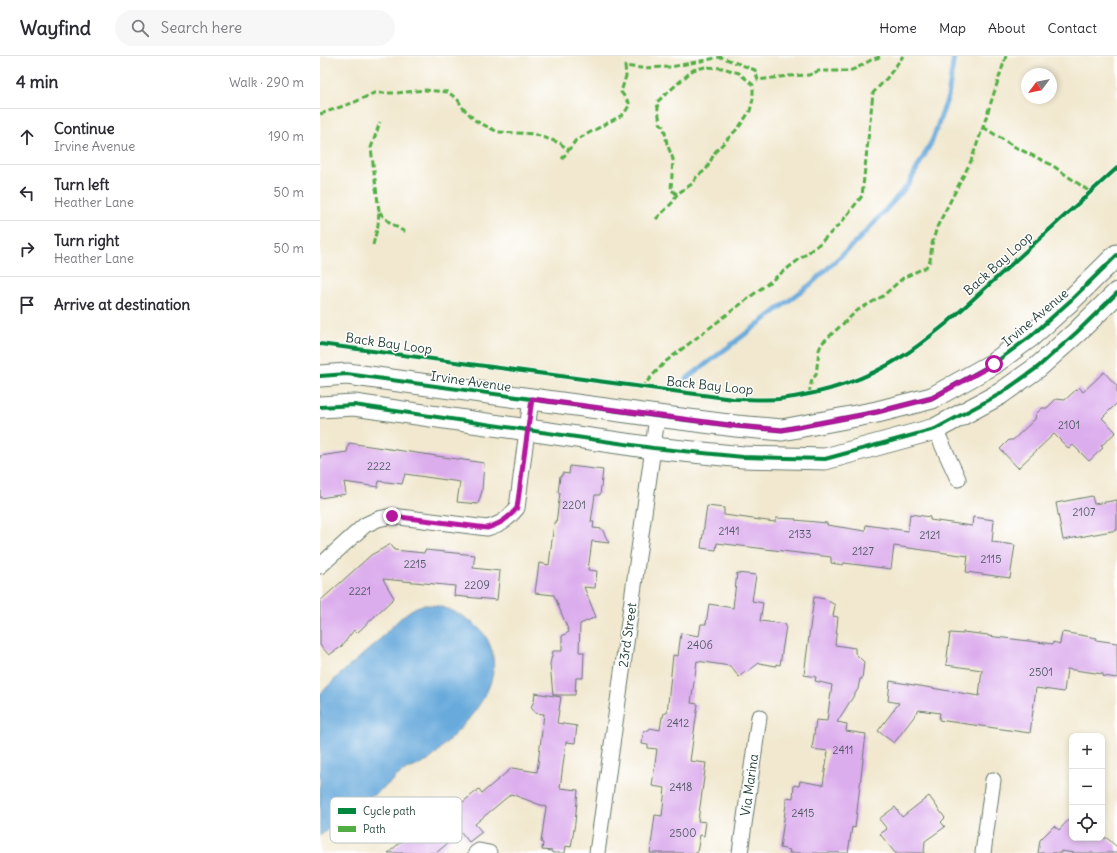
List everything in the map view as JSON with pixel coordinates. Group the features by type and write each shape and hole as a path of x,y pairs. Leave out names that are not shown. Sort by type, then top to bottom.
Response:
{"main road":[{"name":"Irvine Avenue","path":"320,376 347,374 656,416 782,430 877,412 932,398 994,364 1031,336 1070,301 1117,255"},
{"path":"320,407 354,405 653,448 743,457 825,459 935,429 1000,394 1038,367 1117,293"}],"street":[{"path":"320,566 365,525 378,518 392,516 487,528 499,524 508,518 517,508 532,399"},
{"name":"23rd Street","path":"597,853 653,448 656,416"},
{"path":"935,429 958,479"},
{"name":"Via Marina","path":"740,853 759,717"},
{"path":"983,853 993,780"},
{"path":"476,853 479,851 489,853"}],"water":[{"path":"430,605 447,609 467,619 484,634 492,654 493,668 491,682 485,695 468,720 432,758 401,773 370,797 330,797 330,827 320,836 320,694 340,674 375,644 404,615 417,607"}],"building":[{"path":"1104,372 1117,386 1117,403 1102,418 1116,432 1101,446 1103,448 1089,461 1073,445 1069,449 1054,434 1018,468 1000,449 1009,440 1013,440 1035,419 1036,414 1042,408 1047,408 1056,399 1065,400 1079,387 1083,392"},
{"path":"349,443 484,463 482,491 478,504 457,502 460,482 405,474 402,484 379,481 378,487 344,482 346,494 320,498 320,456 347,452"},
{"path":"570,466 603,470 600,495 595,495 591,522 594,522 593,528 602,529 609,543 592,541 588,570 597,571 595,588 584,587 596,617 580,624 579,652 584,652 583,678 576,678 575,695 553,695 550,664 553,651 562,651 562,636 569,632 554,595 535,593 539,563 549,565 554,523 556,523 560,493 558,493 560,476 562,476 562,473 569,474"},
{"path":"1092,496 1094,504 1117,500 1117,530 1063,540 1056,503"},
{"path":"707,506 724,508 724,515 775,522 776,518 796,519 795,520 827,523 827,525 865,531 866,525 908,531 910,514 930,517 930,520 972,526 973,517 994,520 992,542 1015,545 1010,578 966,572 968,556 894,546 891,569 844,563 843,565 831,563 831,557 717,543 716,550 701,548"},
{"path":"391,544 394,550 424,553 425,550 475,555 473,568 500,571 497,600 454,596 455,586 383,579 394,598 357,633 354,630 341,647 329,655 320,645 320,601 371,555"},
{"path":"737,573 756,575 752,601 763,603 760,621 785,624 786,626 780,665 776,664 776,666 759,663 739,677 730,666 697,661 691,703 698,704 690,761 706,763 698,821 706,822 704,836 700,835 697,853 650,853 655,815 662,816 665,788 652,786 657,749 648,748 648,745 642,744 644,731 649,731 650,728 660,730 662,717 664,713 667,713 673,655 678,656 681,633 699,636 701,624 706,624 709,604 733,608"},
{"path":"814,597 825,599 835,605 833,616 838,617 835,645 855,648 855,653 864,662 862,679 860,679 858,689 837,722 847,724 846,731 866,734 855,828 852,827 848,853 789,853 790,850 780,848 787,797 793,798 794,785 799,786 800,781 823,785 828,751 812,749 816,720 827,721 832,685 815,681 816,677 804,675"},
{"path":"963,632 1060,644 1062,632 1117,643 1117,678 1103,676 1103,674 1067,669 1064,692 1036,688 1030,733 939,720 940,713 919,710 894,743 878,731 899,703 888,701 890,681 979,696 982,670 946,665 950,633 963,634"},
{"path":"535,693 561,697 557,723 577,726 575,743 566,742 560,788 578,790 571,847 566,846 565,853 552,853 552,851 542,850 543,843 541,842 546,807 511,794 475,824 482,832 469,842 462,833 462,803 479,789 482,793 512,768 537,772 544,714 535,713 531,707 534,701"},
{"path":"929,796 945,818 941,822 945,827 925,841 924,853 895,853 880,834 887,829 879,819 895,807 902,817"},
{"path":"1069,819 1069,841 1105,841 1105,838 1107,838 1117,847 1117,853 1074,853 1061,851 1061,853 1038,853 1040,840 1054,826 1059,830"},
{"path":"400,843 448,843 436,853 388,853"}],"waterway":[{"path":"685,380 811,284 862,236 908,185 932,141 948,97 954,56"}],"marked path":[{"path":"562,159 576,140 624,114 630,104 621,92 626,76 625,66 641,68 671,67 721,57 755,70 758,80 809,75 818,71 849,71 882,56"},
{"path":"641,388 665,362 818,245 840,224 862,196 873,93 887,78 903,56"},
{"path":"809,394 812,379 816,375 819,350 822,343 858,310 883,296 903,278 926,267 930,261 932,244 937,227 971,161 1006,56"},
{"path":"656,219 673,202 677,194 692,184 697,176 706,170 715,152 739,127 750,111 753,99 753,85 739,73 723,68 705,67 693,70 657,102 660,123 664,127 667,144 673,159 671,190 677,194"},
{"path":"320,114 355,102 374,93 397,93 425,90 448,92 458,100 463,108 476,121 498,132 534,134 560,143 569,151"},
{"path":"379,211 371,148 380,122"},
{"path":"983,127 1015,147 1052,165 1090,192"},
{"path":"373,245 378,225 379,211 390,223 405,232"}],"cycle path":[{"name":"Back Bay Loop","path":"320,344 733,399 779,399 795,397 828,389 875,372 903,356 920,344 947,323 1117,168"},
{"path":"320,376 347,374 657,416 782,430 877,412 932,398 993,364 1031,336 1070,301 1117,255"},
{"path":"320,407 354,405 653,448 743,457 825,459 935,429 1000,394 1038,367 1117,293"}],"route":[{"path":"392,516 475,528 487,528 499,524 508,518 517,508 532,399 736,426 782,430 877,412 932,398 994,364"}]}
